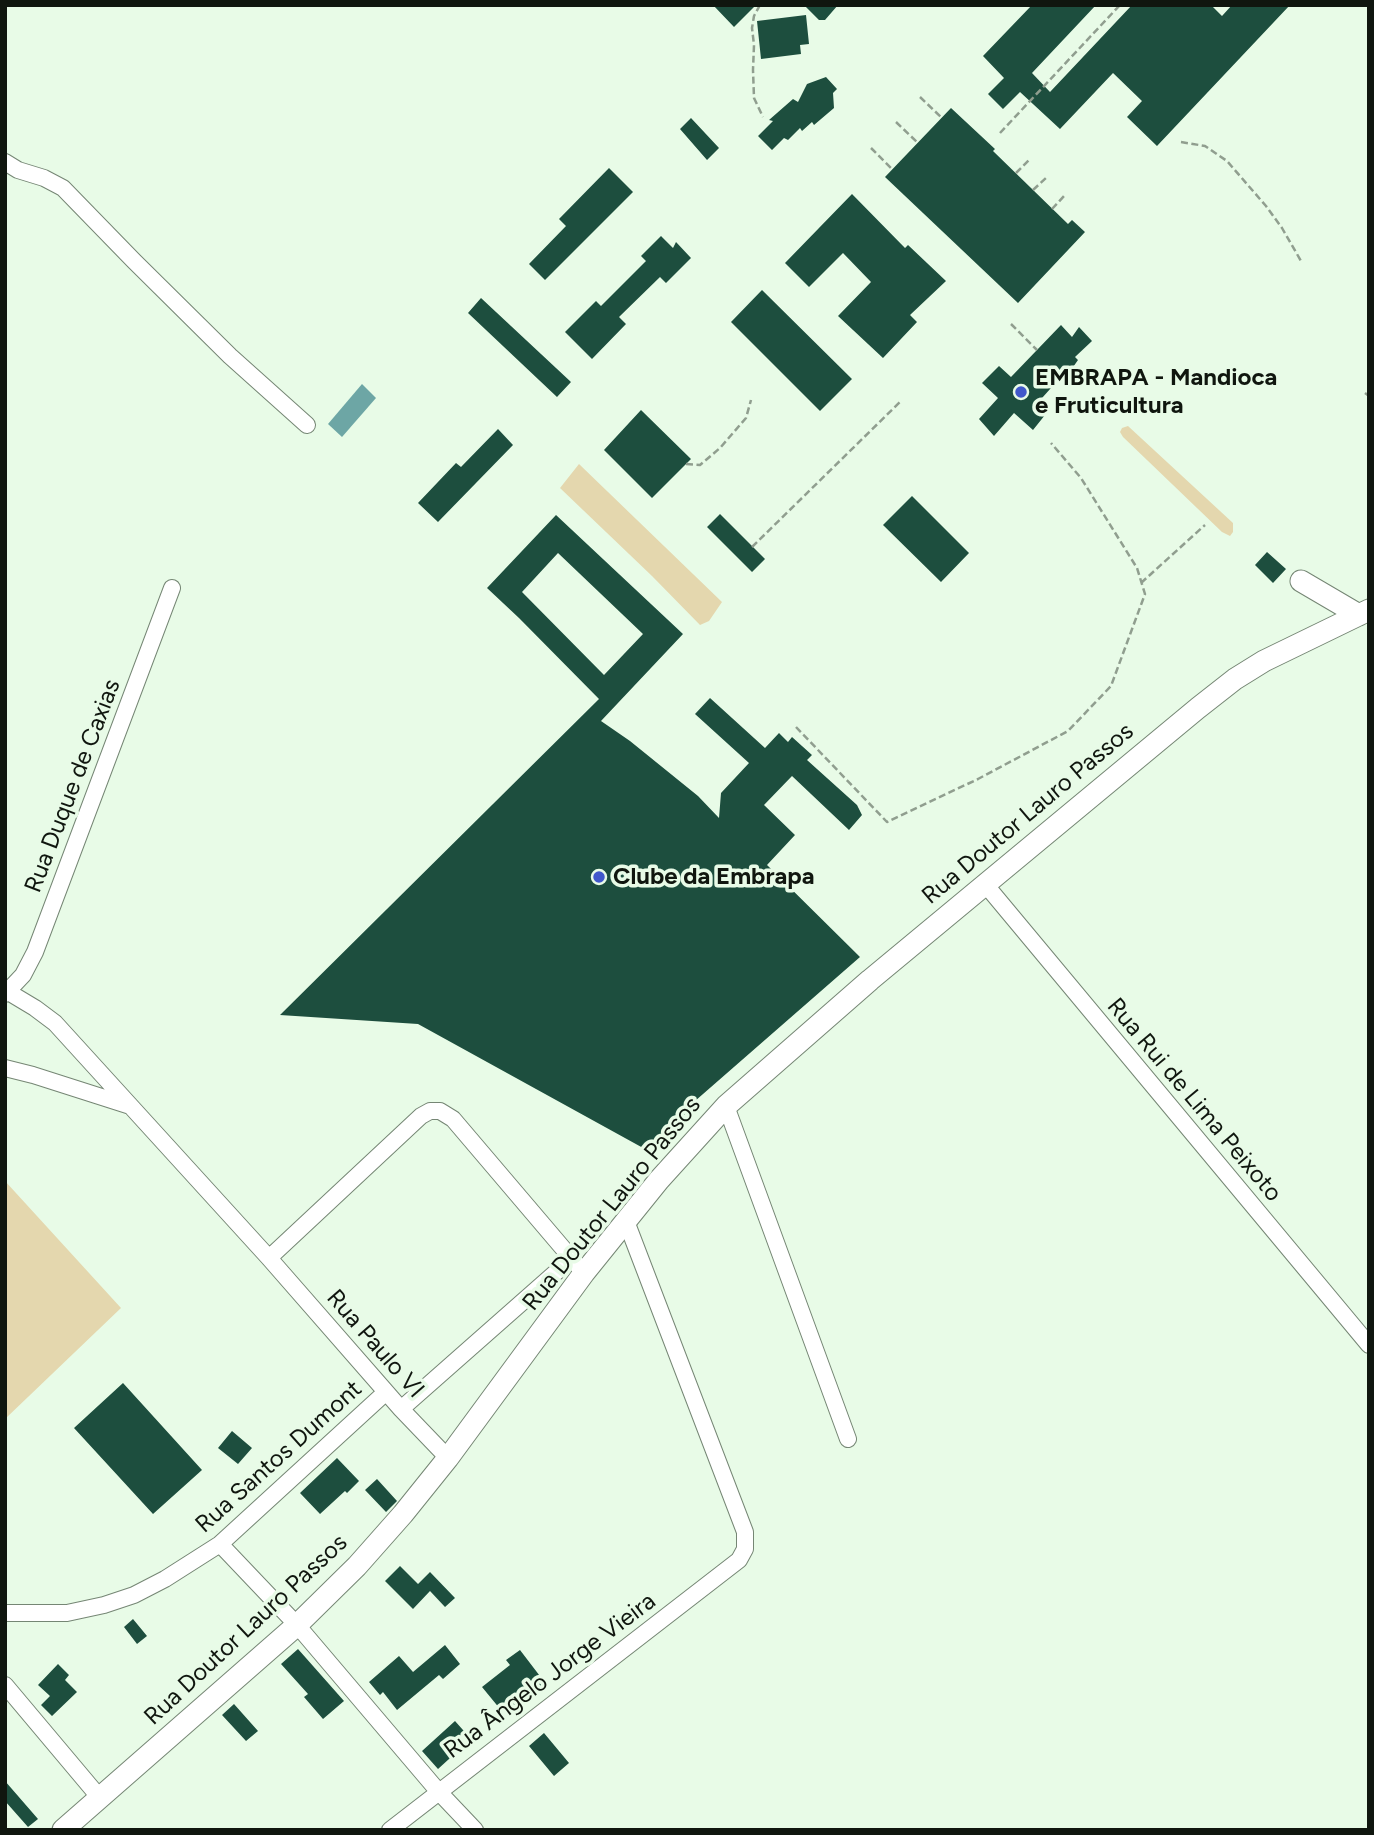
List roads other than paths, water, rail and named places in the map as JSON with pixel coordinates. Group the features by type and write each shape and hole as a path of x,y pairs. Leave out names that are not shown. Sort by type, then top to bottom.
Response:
{"main road":[{"path":"1301,581 1364,613"},
{"name":"Rua Doutor Lauro Passos","path":"63,1830 297,1625 357,1566 448,1458 578,1266 626,1221 726,1105 870,980 1235,679 1274,656 1364,613"}],"street":[{"path":"5,162 63,188 230,356 307,425"},
{"name":"Rua Duque de Caxias","path":"6,992 23,975 35,953 172,588"},
{"name":"Rua Rui de Lima Peixoto","path":"985,884 1369,1345"},
{"name":"Rua Paulo VI","path":"6,992 55,1023 448,1458"},
{"name":"Rua Paulo VI","path":"5,1068 132,1107"},
{"path":"726,1105 848,1439"},
{"path":"269,1258 421,1116 429,1111 447,1114 453,1119 578,1266 401,1409"},
{"name":"Rua Ângelo Jorge Vieira","path":"390,1830 739,1560 746,1549 745,1532 626,1221"},
{"name":"Rua Santos Dumont","path":"8,1617 67,1613 104,1605 134,1595 165,1579 220,1544 386,1392"},
{"path":"220,1544 297,1625 438,1791 475,1830"},
{"path":"5,1685 100,1798"}],"water":[{"path":"362,384 376,398 342,437 328,424"}],"place":[{"name":"EMBRAPA - Mandioca e Fruticultura","path":"1021,392"},
{"name":"Clube da Embrapa","path":"599,877"}]}
